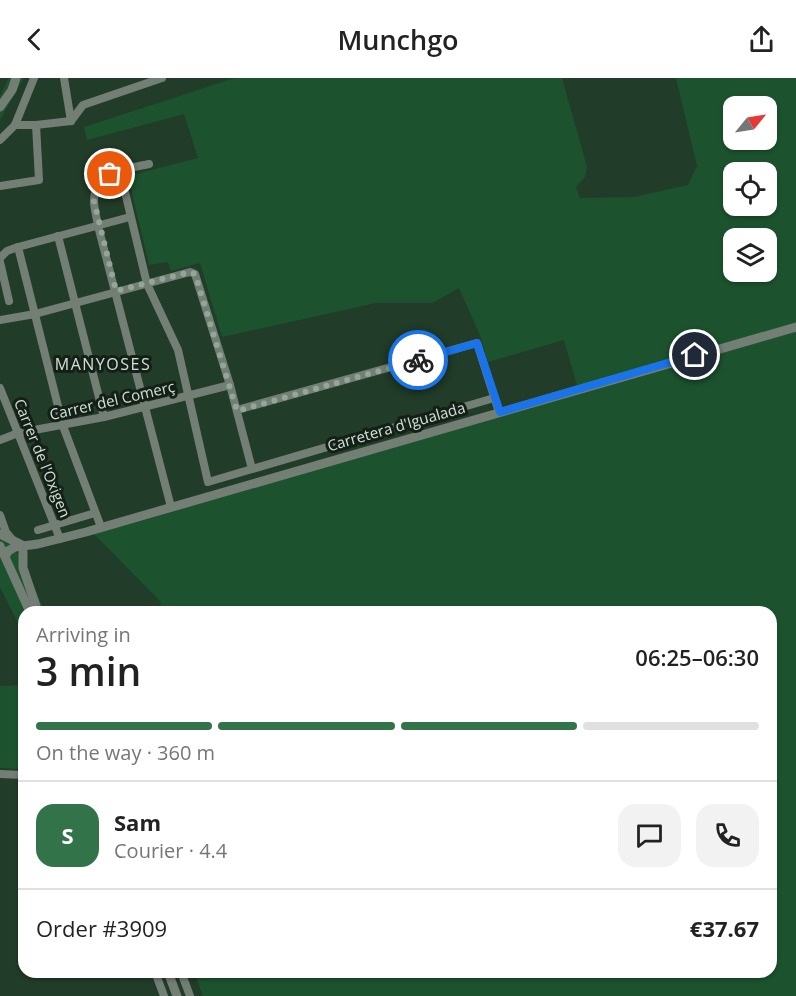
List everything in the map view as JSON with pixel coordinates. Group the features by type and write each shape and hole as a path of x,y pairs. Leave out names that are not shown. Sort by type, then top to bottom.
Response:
{"street":[{"path":"0,107 12,90 16,78"},
{"path":"0,140 15,125 34,78"},
{"path":"64,78 71,121"},
{"path":"15,125 71,121 83,105 162,78"},
{"path":"0,186 39,180 36,125"},
{"path":"148,164 110,174 101,180 94,201 98,226 171,507"},
{"path":"120,171 147,284 178,350 208,482 494,398"},
{"path":"9,301 0,260 7,251 130,217"},
{"path":"58,236 104,417"},
{"path":"18,247 63,426 100,527"},
{"path":"0,320 35,314 190,272 195,274 230,385 252,469"},
{"name":"Carretera d'Igualada","path":"6,555 13,555 19,546 38,544 171,507 796,327"},
{"path":"237,411 477,343 500,412"},
{"name":"Carrer del Comerç","path":"0,440 18,433 104,417 230,385"},
{"name":"Carrer de l'Oxigen","path":"0,388 60,538"},
{"path":"38,530 95,513"},
{"path":"0,515 6,532 19,546 23,568 36,606"},
{"path":"0,534 19,546"},
{"path":"0,546 27,606"},
{"path":"0,774 18,775"},
{"path":"157,978 164,996"},
{"path":"170,978 177,996"},
{"path":"184,978 190,996"}],"green space":[{"path":"9,78 24,78 0,120 0,96"},
{"path":"235,78 562,78 587,167 585,177 576,187 580,198 634,197 688,185 697,166 676,78 796,78 796,996 203,996 196,978 777,978 777,606 160,606 161,602 93,533 142,521 579,392 564,340 488,362 480,335 459,288 432,303 376,303 222,337 200,263 171,271 168,262 149,265 128,176 198,158 184,114 87,140 84,127"},
{"path":"0,527 22,560 42,606 18,606 18,623 0,587"},
{"path":"18,685 18,769 0,768 0,686"}],"way so far":[{"path":"110,174 101,180 94,201 98,226 116,291 190,272 195,274 237,411 418,360"}],"district":[{"name":"MANYOSES","path":"103,364"}],"route":[{"path":"418,360 477,343 500,412 695,355"}]}
